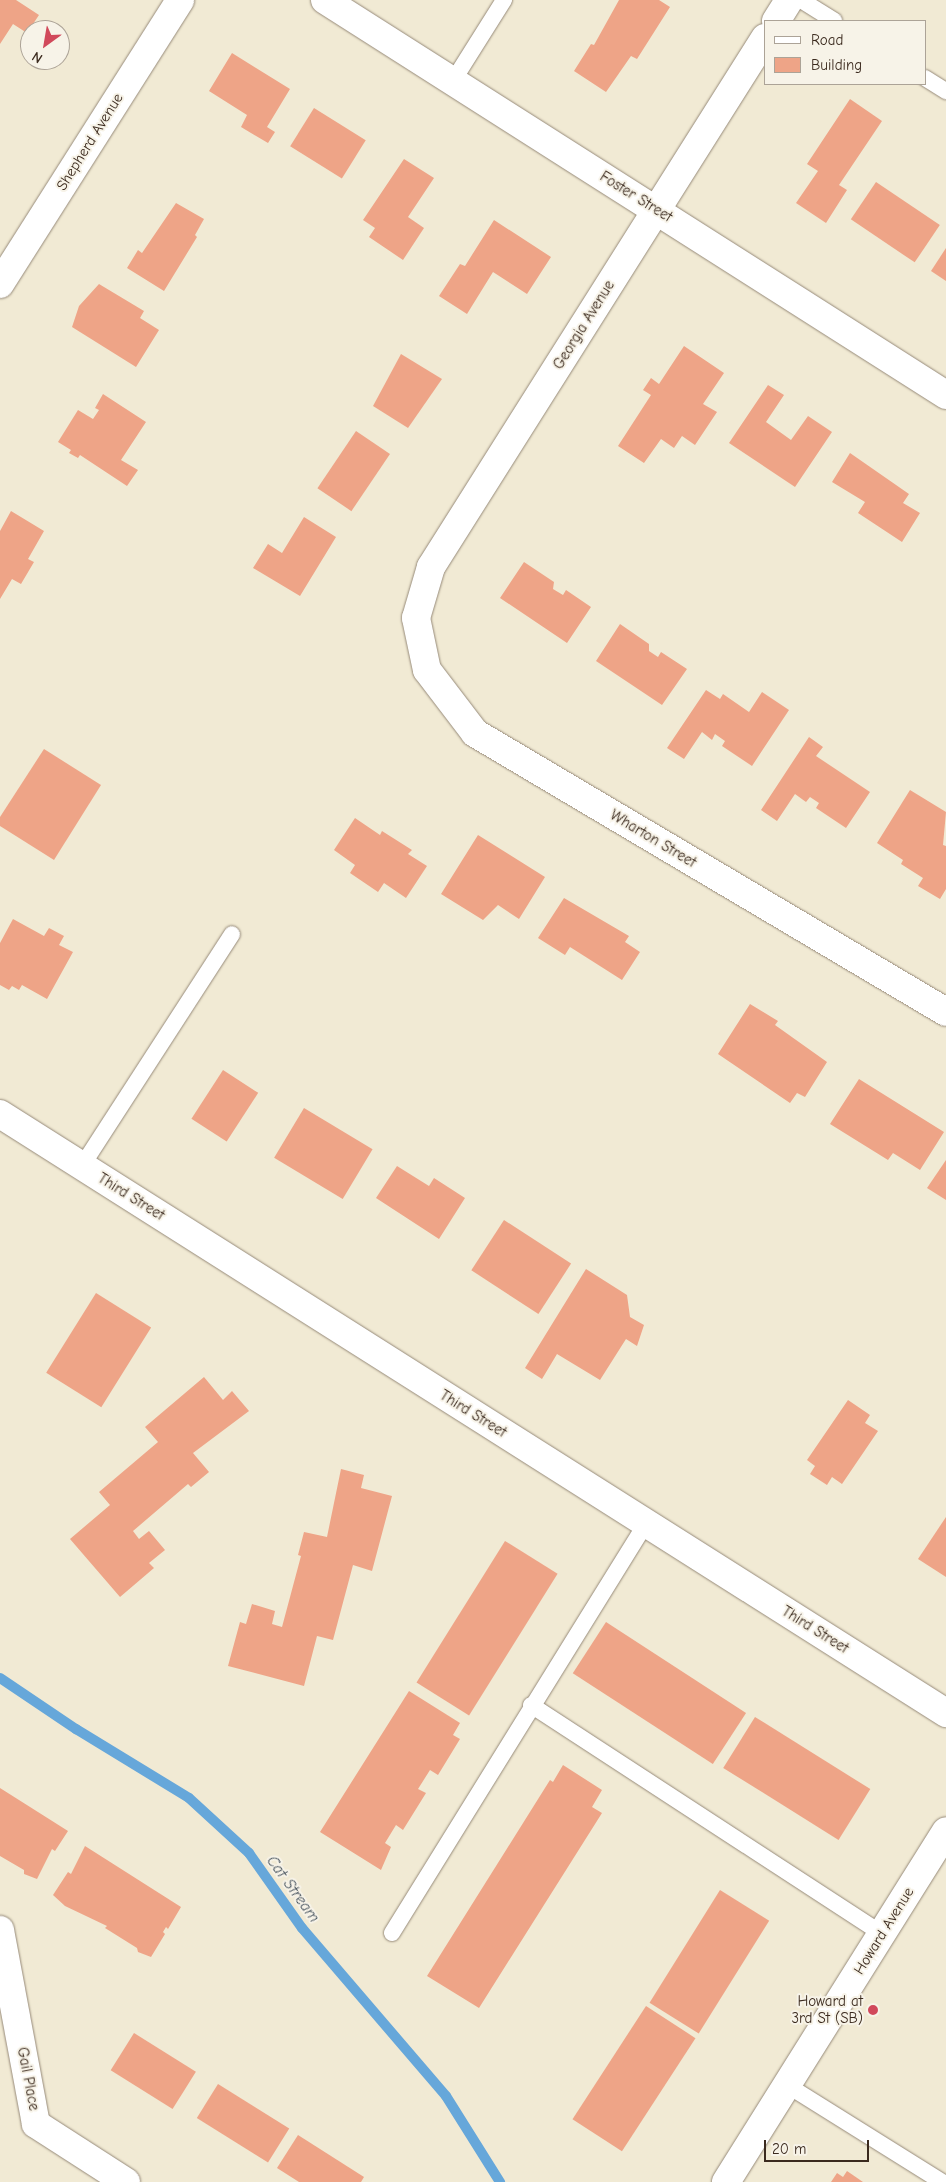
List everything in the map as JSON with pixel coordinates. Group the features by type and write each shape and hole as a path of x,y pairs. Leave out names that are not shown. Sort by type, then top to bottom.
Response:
{"street":[{"name":"Shepherd Avenue","path":"0,284 180,0"},
{"name":"Foster Street","path":"325,0 946,395"},
{"path":"777,20 789,0"},
{"name":"Georgia Avenue","path":"416,618 432,567 764,40"},
{"name":"Wharton Street","path":"416,618 427,670 475,733 946,1012"},
{"name":"Third Street","path":"0,1114 946,1713"},
{"name":"Howard Avenue","path":"726,2182 946,1832"},
{"name":"Gail Place","path":"0,1930 36,2124 126,2182"}],"lane":[{"path":"453,81 504,0"},
{"path":"801,0 832,20"},
{"path":"926,79 946,91"},
{"path":"82,1166 232,934"},
{"path":"392,1933 531,1705 646,1523"},
{"path":"531,1705 882,1934"},
{"path":"787,2085 942,2182"}],"building":[{"path":"0,0 16,0 39,15 36,20 20,20 20,28 13,24 0,44"},
{"path":"619,0 659,0 670,7 637,59 631,56 606,92 574,71 591,44 594,45"},
{"path":"232,53 290,89 267,127 275,132 268,143 241,127 247,115 209,91"},
{"path":"850,99 882,121 839,185 847,190 826,223 796,203 818,171 807,164"},
{"path":"314,108 366,140 342,178 290,146"},
{"path":"404,159 434,178 408,217 424,228 403,260 369,237 375,228 363,220"},
{"path":"876,182 940,225 915,262 851,219"},
{"path":"176,203 204,219 195,235 197,237 164,291 127,268 138,250 142,253"},
{"path":"494,220 551,257 527,294 493,272 467,314 439,296 460,264 465,266"},
{"path":"946,248 946,281 931,271"},
{"path":"99,284 144,311 140,318 159,330 136,367 72,327 79,306"},
{"path":"684,346 724,373 703,404 717,412 695,445 682,436 674,448 661,439 644,463 618,446 651,395 643,390 651,378 659,384"},
{"path":"401,354 442,379 408,428 373,406"},
{"path":"768,385 784,395 766,422 791,440 808,416 832,432 795,487 729,443"},
{"path":"103,394 146,422 121,460 138,470 127,486 80,455 78,458 69,453 71,450 58,442 78,410 93,419 99,410 95,408"},
{"path":"356,431 390,454 351,511 317,488"},
{"path":"850,453 909,494 903,503 920,513 902,542 858,513 865,502 832,482"},
{"path":"11,511 44,531 28,559 34,562 21,584 12,579 0,599 0,531"},
{"path":"304,517 336,537 300,596 253,568 268,544 282,553"},
{"path":"524,562 554,582 553,589 563,595 566,590 591,607 567,643 500,598"},
{"path":"620,624 649,644 649,651 658,657 661,652 687,669 662,705 596,661"},
{"path":"706,690 720,699 723,694 749,712 762,692 789,710 752,766 722,746 725,741 715,734 712,740 702,732 684,759 667,748"},
{"path":"809,737 823,747 816,756 870,792 846,828 816,808 819,803 810,797 806,802 795,794 777,821 761,810"},
{"path":"44,749 101,785 54,860 0,826 0,817"},
{"path":"910,790 946,812 943,845 946,846 946,889 940,899 918,886 923,878 901,864 903,860 877,843"},
{"path":"355,818 380,835 382,831 412,850 408,854 427,866 406,898 384,883 378,892 350,873 355,865 334,850"},
{"path":"478,835 545,877 519,919 498,905 483,920 441,894"},
{"path":"564,898 629,936 625,942 640,952 622,980 570,947 565,955 538,938"},
{"path":"13,919 44,936 49,928 64,936 59,945 73,952 47,999 22,985 19,990 12,986 9,990 0,985 0,943"},
{"path":"750,1004 778,1021 775,1025 827,1062 805,1097 797,1093 790,1103 718,1054"},
{"path":"223,1070 258,1093 227,1142 191,1119"},
{"path":"859,1079 944,1132 920,1170 893,1153 888,1160 830,1124"},
{"path":"304,1108 373,1149 343,1199 274,1158"},
{"path":"946,1160 946,1200 927,1188"},
{"path":"397,1166 429,1186 434,1178 465,1198 439,1239 376,1198"},
{"path":"504,1220 571,1264 538,1314 471,1270"},
{"path":"586,1269 627,1295 630,1317 644,1325 637,1346 626,1339 600,1380 557,1354 542,1379 525,1368"},
{"path":"96,1293 151,1327 101,1407 46,1373"},
{"path":"204,1377 223,1400 232,1391 249,1411 193,1453 209,1472 191,1487 188,1484 133,1531 139,1539 149,1531 165,1550 149,1563 154,1568 120,1597 70,1539 110,1505 99,1492 158,1442 145,1427"},
{"path":"848,1400 870,1415 865,1423 878,1431 842,1484 832,1477 827,1485 810,1474 815,1466 807,1460"},
{"path":"341,1469 364,1475 361,1488 392,1496 372,1571 353,1565 333,1640 317,1636 304,1686 228,1666 240,1622 246,1624 252,1604 275,1611 272,1624 282,1627 301,1556 298,1555 304,1532 327,1537"},
{"path":"946,1517 946,1577 918,1559"},
{"path":"505,1541 558,1574 469,1715 417,1683"},
{"path":"606,1622 746,1713 713,1764 573,1673"},
{"path":"409,1691 460,1723 453,1735 460,1739 438,1775 430,1770 418,1789 426,1793 403,1830 396,1825 385,1843 391,1847 381,1870 320,1832"},
{"path":"755,1717 870,1789 839,1840 723,1768"},
{"path":"563,1765 602,1790 592,1807 602,1813 479,2008 427,1976 550,1780 553,1782"},
{"path":"0,1788 68,1831 55,1851 52,1849 37,1879 24,1874 24,1870 0,1856"},
{"path":"85,1846 181,1907 168,1929 166,1927 163,1932 165,1934 151,1957 138,1952 137,1948 105,1928 107,1926 65,1906 53,1895 68,1872 71,1874"},
{"path":"720,1890 769,1921 699,2034 650,2003"},
{"path":"646,2006 695,2038 622,2151 572,2119"},
{"path":"134,2033 196,2072 173,2109 111,2070"},
{"path":"218,2084 289,2129 268,2162 197,2118"},
{"path":"298,2135 364,2177 361,2182 299,2182 277,2168"},
{"path":"847,2171 863,2182 831,2182 837,2173 843,2177"}],"waterway":[{"name":"Cat Stream","path":"0,1678 76,1729 189,1798 249,1853 302,1928 446,2096 500,2182"}],"place":[{"name":"Howard at 3rd St (SB)","path":"873,2010"}]}
